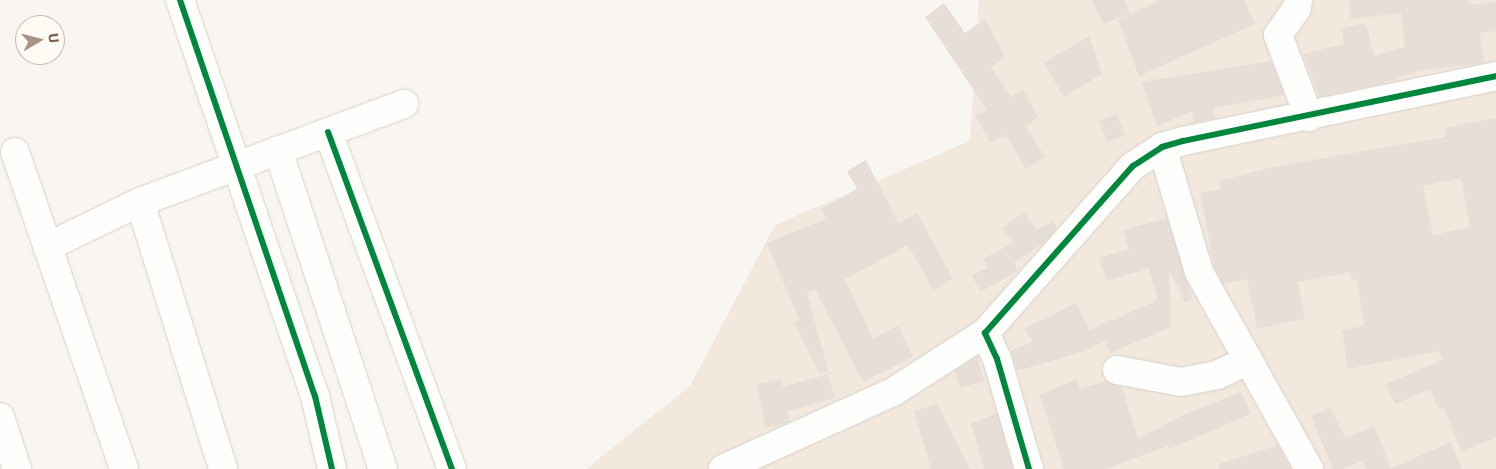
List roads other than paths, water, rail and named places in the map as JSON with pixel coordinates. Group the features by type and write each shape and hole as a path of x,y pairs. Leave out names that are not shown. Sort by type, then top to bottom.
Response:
{"street":[{"path":"180,0 315,396 332,469"},
{"path":"1298,0 1296,8 1278,34 1309,117"},
{"path":"723,469 893,392 985,333 1121,176 1162,147 1496,76"},
{"path":"47,248 140,202 404,104"},
{"path":"328,132 452,469"},
{"path":"1162,147 1199,272 1310,469"},
{"path":"278,150 383,469"},
{"path":"15,152 124,469"},
{"path":"140,202 223,469"},
{"path":"985,333 998,359 1029,469"},
{"path":"1117,370 1181,382 1217,374 1249,360"},
{"path":"0,417 17,469"}]}
